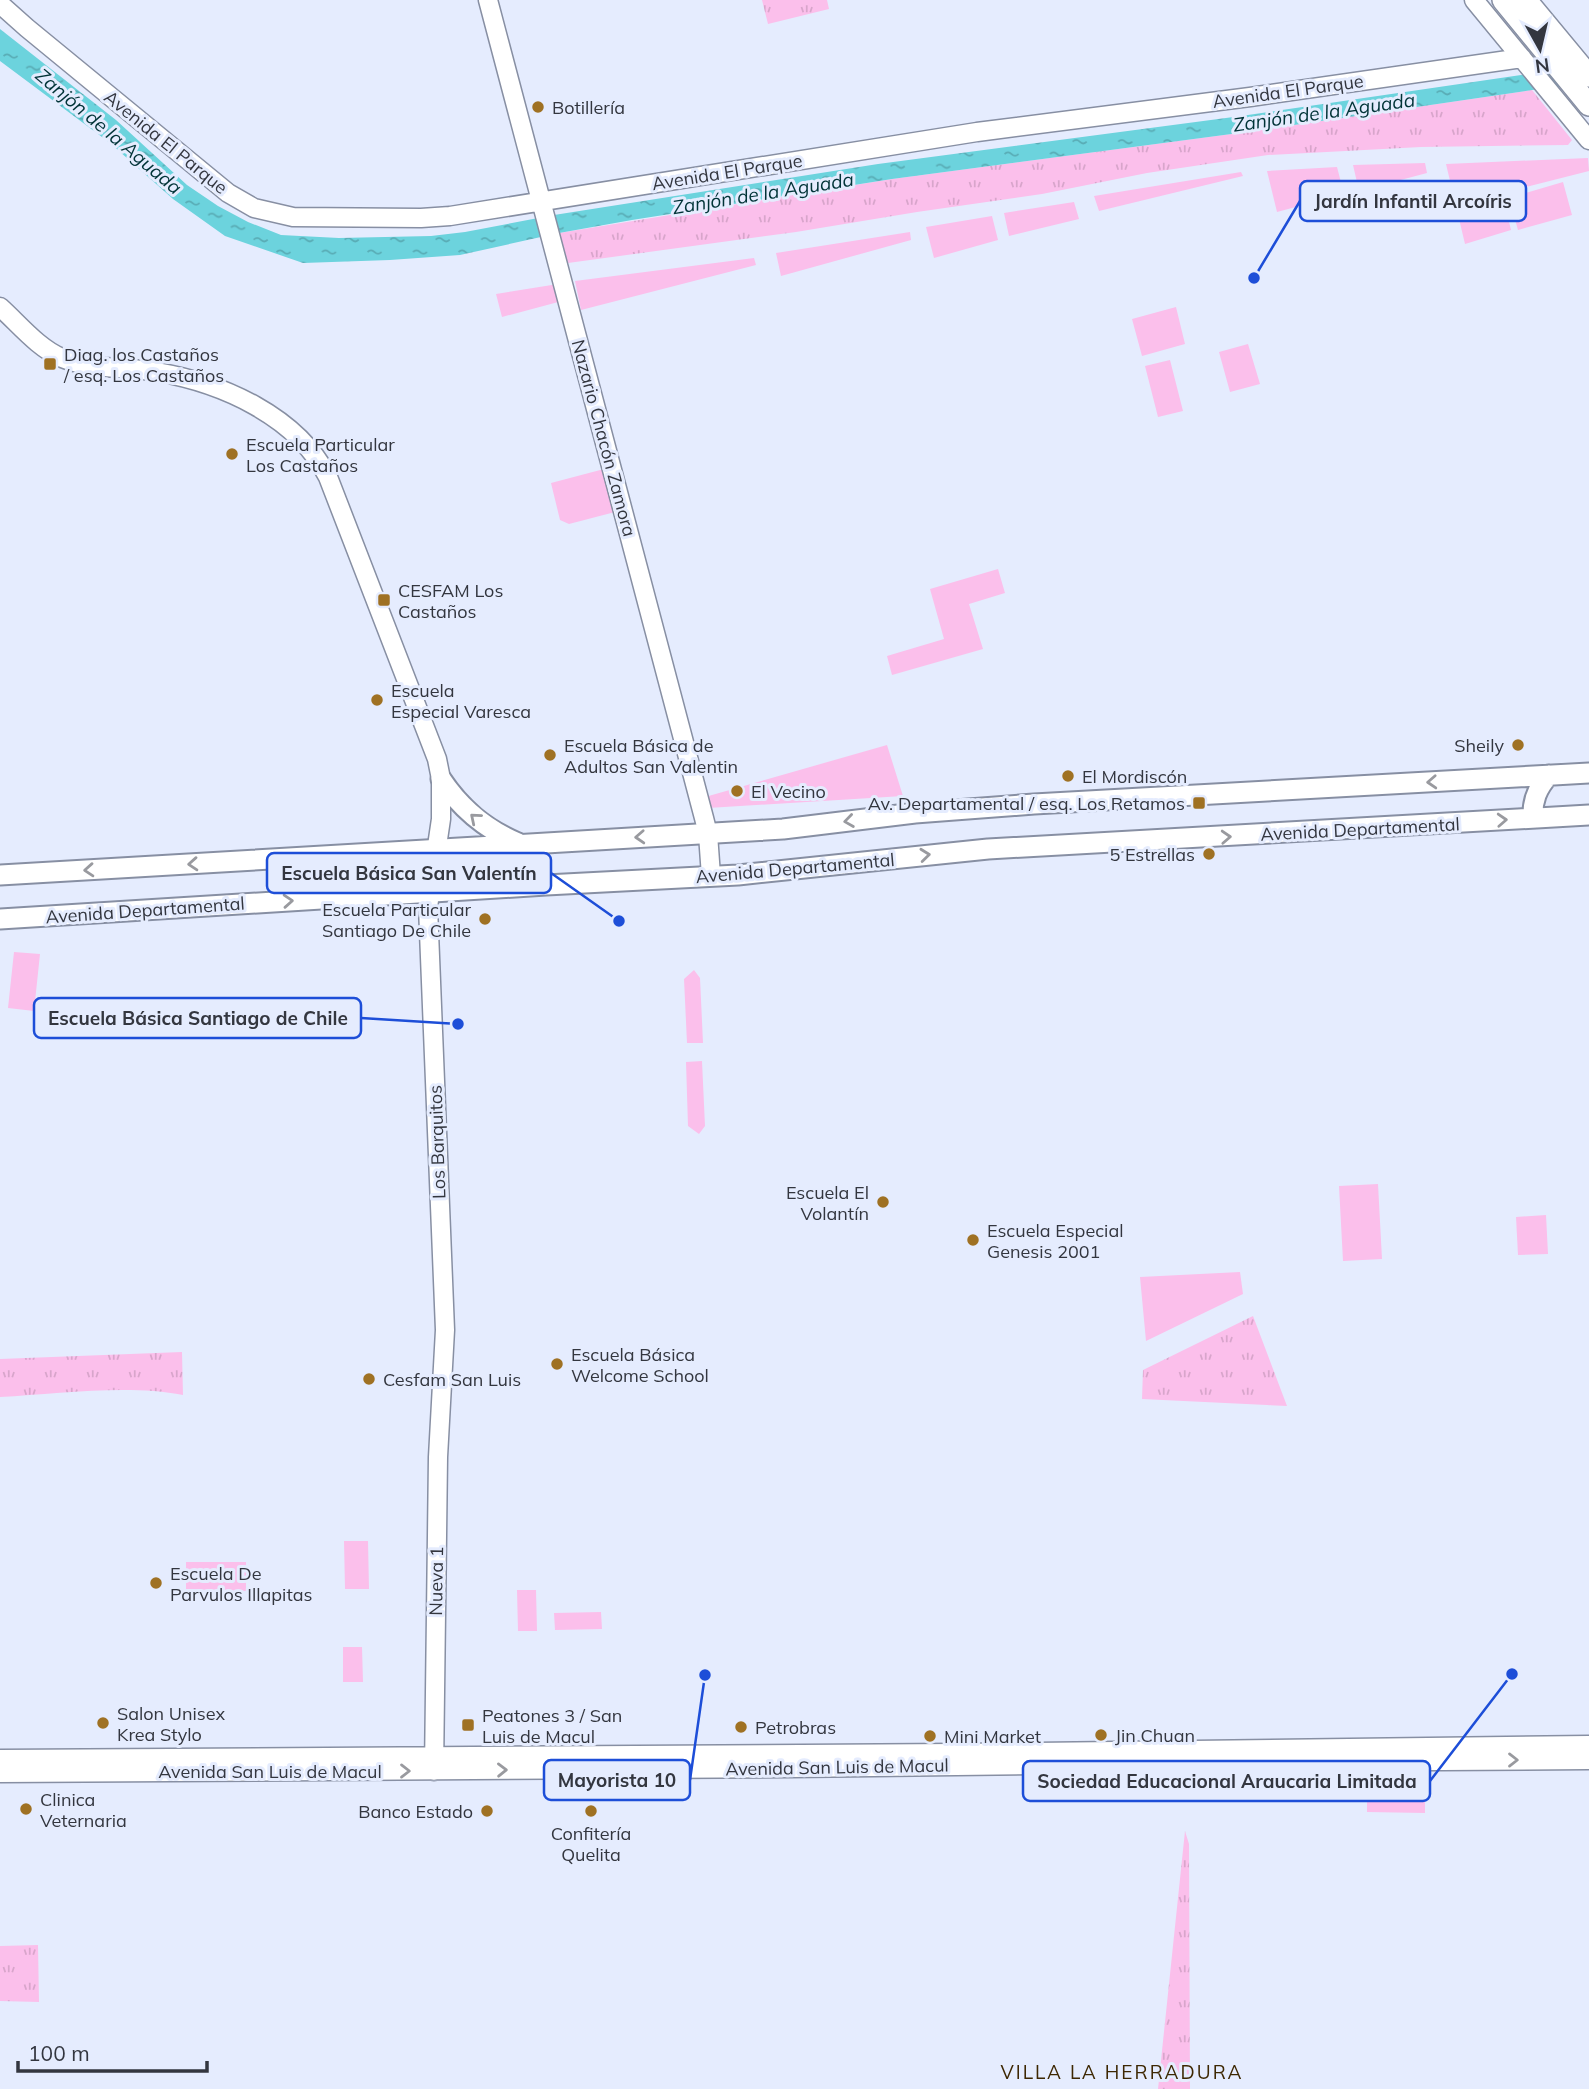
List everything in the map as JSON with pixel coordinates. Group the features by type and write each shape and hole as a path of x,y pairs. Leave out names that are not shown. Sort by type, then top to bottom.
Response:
{"main road":[{"path":"1503,0 1586,101"},
{"path":"1526,0 1585,71"},
{"path":"0,875 708,834 1034,804 1589,772"},
{"path":"1533,818 1535,797 1549,775"},
{"path":"442,779 456,800 474,818 488,829 519,844"},
{"name":"Avenida Departamental","path":"0,919 711,876 795,870 988,849 1589,815"}],"street":[{"name":"Nazario Chacón Zamora","path":"488,0 708,834 711,876"},
{"path":"1474,0 1589,140"},
{"name":"Avenida El Parque","path":"0,4 216,184 254,208 293,217 421,218 542,206 964,133 1525,62"},
{"name":"Los Barquitos","path":"0,307 44,347 62,358 89,365 157,372 212,387 251,404 272,416 303,441 314,453 328,477 442,779 442,819 428,907 445,1329 442,1392"},
{"name":"Nueva 1","path":"434,1763 438,1457 442,1392"},
{"name":"Avenida San Luis de Macul","path":"0,1773 434,1763 1589,1745"},
{"name":"Avenida San Luis de Macul","path":"0,1759 434,1763 1589,1760"}],"green space":[{"path":"762,0 827,0 829,9 768,24"},
{"path":"1532,90 1572,140 1568,145 1421,147 1268,155 1147,173 1042,194 796,232 568,263 559,233 892,179 1239,133"},
{"path":"1588,158 1589,171 1502,193 1511,230 1465,244 1446,164"},
{"path":"1425,163 1427,173 1359,191 1353,165"},
{"path":"1337,167 1344,194 1277,212 1267,171"},
{"path":"1241,172 1243,176 1099,211 1094,196"},
{"path":"1563,182 1572,215 1518,230 1509,198"},
{"path":"1074,202 1079,219 1009,236 1004,213"},
{"path":"992,216 998,240 934,258 926,227"},
{"path":"910,232 911,240 781,276 776,253"},
{"path":"754,258 756,265 581,310 575,281"},
{"path":"558,284 562,301 502,317 496,294"},
{"path":"1176,307 1185,344 1142,356 1132,319"},
{"path":"1248,344 1260,384 1230,392 1219,352"},
{"path":"1170,360 1183,411 1158,417 1145,366"},
{"path":"604,469 615,512 569,524 560,520 551,483"},
{"path":"998,569 1005,593 969,604 983,649 892,675 887,656 944,639 930,589"},
{"path":"887,745 903,796 708,808 705,797"},
{"path":"14,952 40,954 34,1011 8,1008"},
{"path":"694,970 700,978 703,1043 687,1043 684,979"},
{"path":"702,1061 705,1126 699,1134 688,1126 686,1062"},
{"path":"1378,1184 1382,1259 1343,1261 1339,1186"},
{"path":"1546,1215 1548,1254 1518,1255 1516,1217"},
{"path":"1240,1272 1243,1294 1146,1341 1140,1277"},
{"path":"1253,1316 1287,1406 1142,1399 1143,1370"},
{"path":"182,1352 183,1395 116,1390 0,1397 0,1359"},
{"path":"344,1541 368,1541 369,1589 345,1589"},
{"path":"186,1562 246,1562 246,1591 186,1589"},
{"path":"517,1590 536,1590 537,1631 518,1631"},
{"path":"601,1612 602,1629 555,1630 554,1613"},
{"path":"343,1647 362,1647 363,1682 343,1682"},
{"path":"1367,1781 1425,1782 1425,1813 1367,1812"},
{"path":"1185,1831 1189,1844 1190,2089 1158,2089"},
{"path":"38,1945 39,2002 0,2001 0,1946"}],"water":[{"name":"Zanjón de la Aguada","path":"0,29 116,120 187,185 218,206 281,235 339,238 431,236 465,232 554,215 878,164 1241,116 1521,75 1589,68 1589,84 892,179 632,220 460,255 303,263 225,236 173,199 110,143 0,61"}],"place":[{"name":"Botillería","path":"538,107"},
{"name":"Jardín Infantil Arcoíris","path":"1254,278"},
{"name":"Diag. los Castaños / esq. Los Castaños","path":"50,364"},
{"name":"Escuela Particular Los Castaños","path":"232,454"},
{"name":"CESFAM Los Castaños","path":"384,600"},
{"name":"Escuela Especial Varesca","path":"377,700"},
{"name":"Sheily","path":"1518,745"},
{"name":"Escuela Básica de Adultos San Valentin","path":"550,755"},
{"name":"El Mordiscón","path":"1068,776"},
{"name":"El Vecino","path":"737,791"},
{"name":"Av. Departamental / esq. Los Retamos","path":"1199,803"},
{"name":"5 Estrellas","path":"1209,854"},
{"name":"Escuela Particular Santiago De Chile","path":"485,919"},
{"name":"Escuela Básica San Valentín","path":"619,921"},
{"name":"Escuela Básica Santiago de Chile","path":"458,1024"},
{"name":"Escuela El Volantín","path":"883,1202"},
{"name":"Escuela Especial Genesis 2001","path":"973,1240"},
{"name":"Escuela Básica Welcome School","path":"557,1364"},
{"name":"Cesfam San Luis","path":"369,1379"},
{"name":"Escuela De Parvulos Illapitas","path":"156,1583"},
{"name":"Sociedad Educacional Araucaria Limitada","path":"1512,1674"},
{"name":"Mayorista 10","path":"705,1675"},
{"name":"Salon Unisex Krea Stylo","path":"103,1723"},
{"name":"Peatones 3 / San Luis de Macul","path":"468,1725"},
{"name":"Petrobras","path":"741,1727"},
{"name":"Jin Chuan","path":"1101,1735"},
{"name":"Mini Market","path":"930,1736"},
{"name":"Clinica Veternaria","path":"26,1809"},
{"name":"Banco Estado","path":"487,1811"},
{"name":"Confitería Quelita","path":"591,1811"}],"district":[{"name":"VILLA LA HERRADURA","path":"1122,2072"}]}
